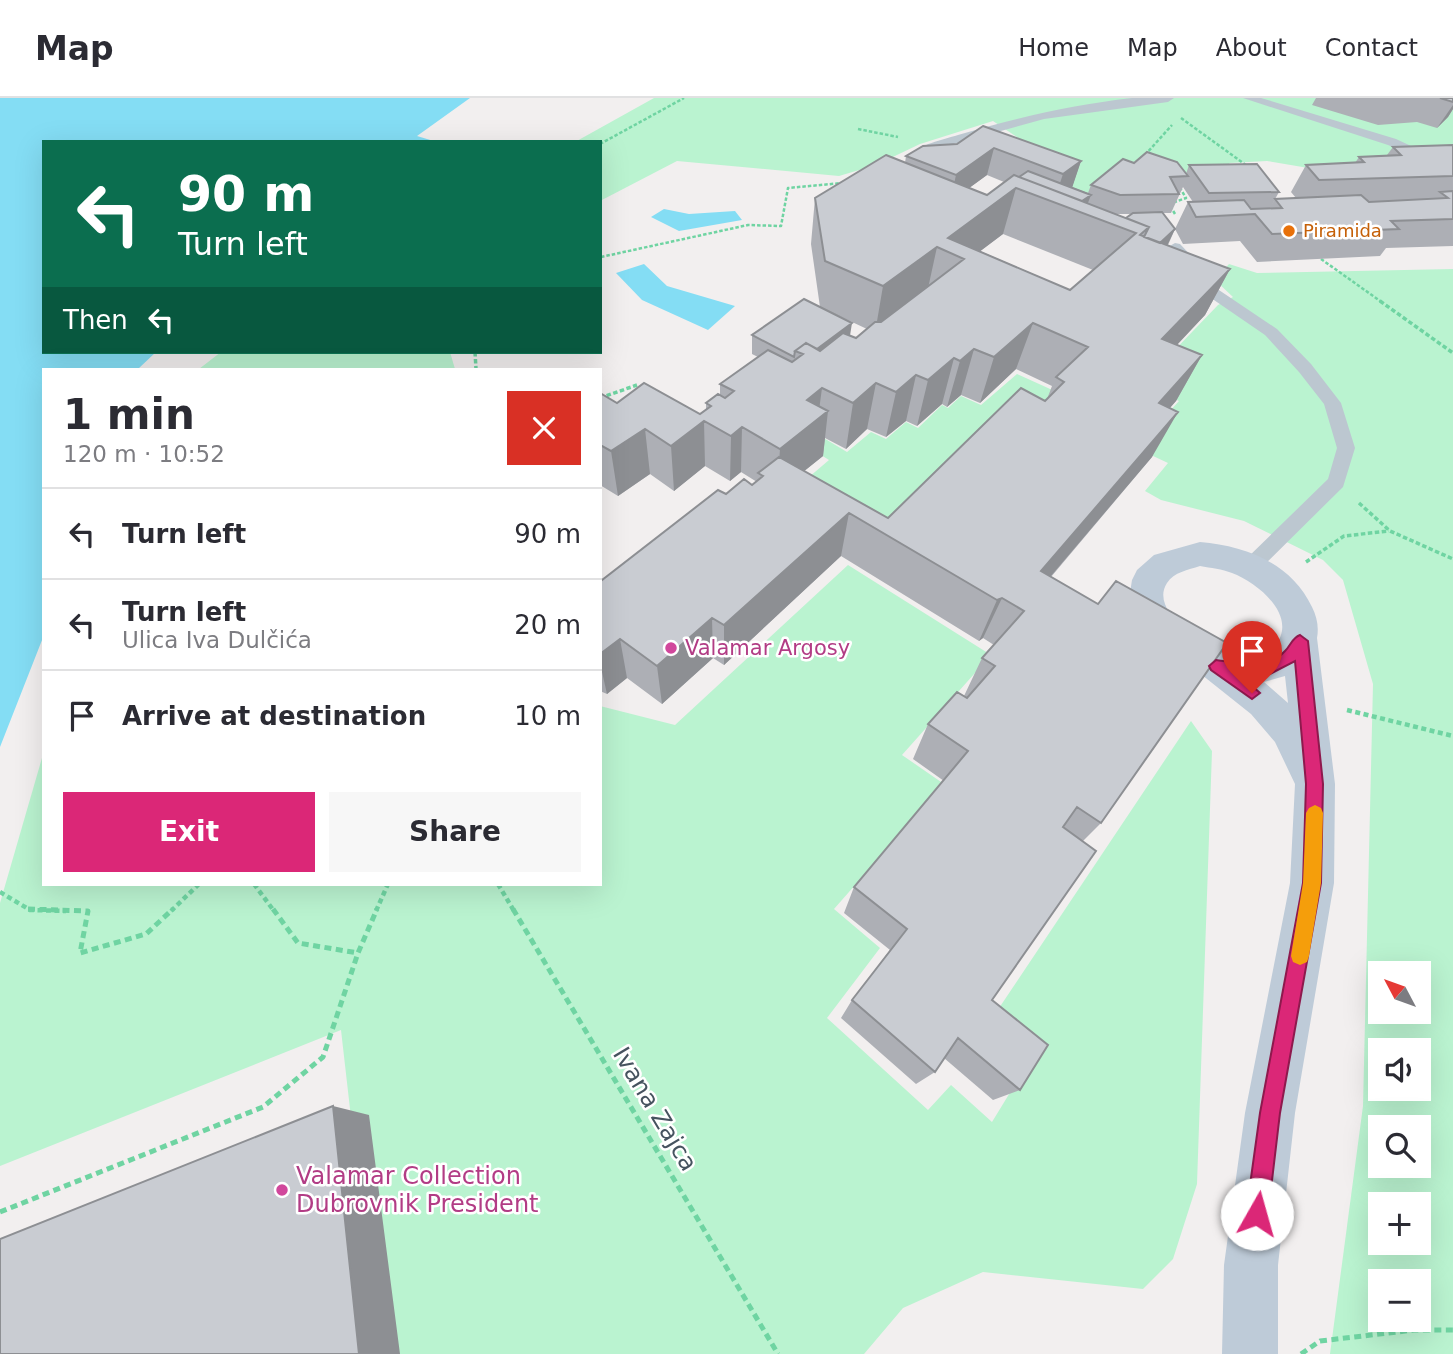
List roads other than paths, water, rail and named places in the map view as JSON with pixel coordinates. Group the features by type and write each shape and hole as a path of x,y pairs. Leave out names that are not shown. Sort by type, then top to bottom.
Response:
{"main road":[{"path":"1250,1354 1251,1265 1270,1113 1312,883 1315,784 1300,641 1301,623 1294,604 1279,586 1251,566 1225,557 1200,554 1177,556 1159,566 1147,580 1145,598 1152,618 1167,638 1189,655 1216,666 1244,670 1270,668 1289,657 1300,641"},
{"path":"1216,666 1264,703 1289,731 1315,784"}],"lane":[{"path":"864,181 925,150 1043,113 1168,98"},
{"path":"1249,98 1392,142 1440,165"},
{"path":"1175,247 1193,266 1200,284 1271,332 1305,368 1332,403 1346,448 1336,482 1251,566"}],"water":[{"path":"0,98 470,98 417,136 430,140 42,140 42,354 154,354 139,368 42,368 42,640 0,747"},
{"path":"664,209 689,214 735,211 742,220 679,231 651,217"},
{"path":"644,264 667,286 735,306 708,330 642,300 616,273"}],"place":[{"name":"Piramida","path":"1289,231"},
{"name":"Valamar Argosy","path":"671,648"},
{"name":"Valamar Collection Dubrovnik President","path":"282,1190"}]}
